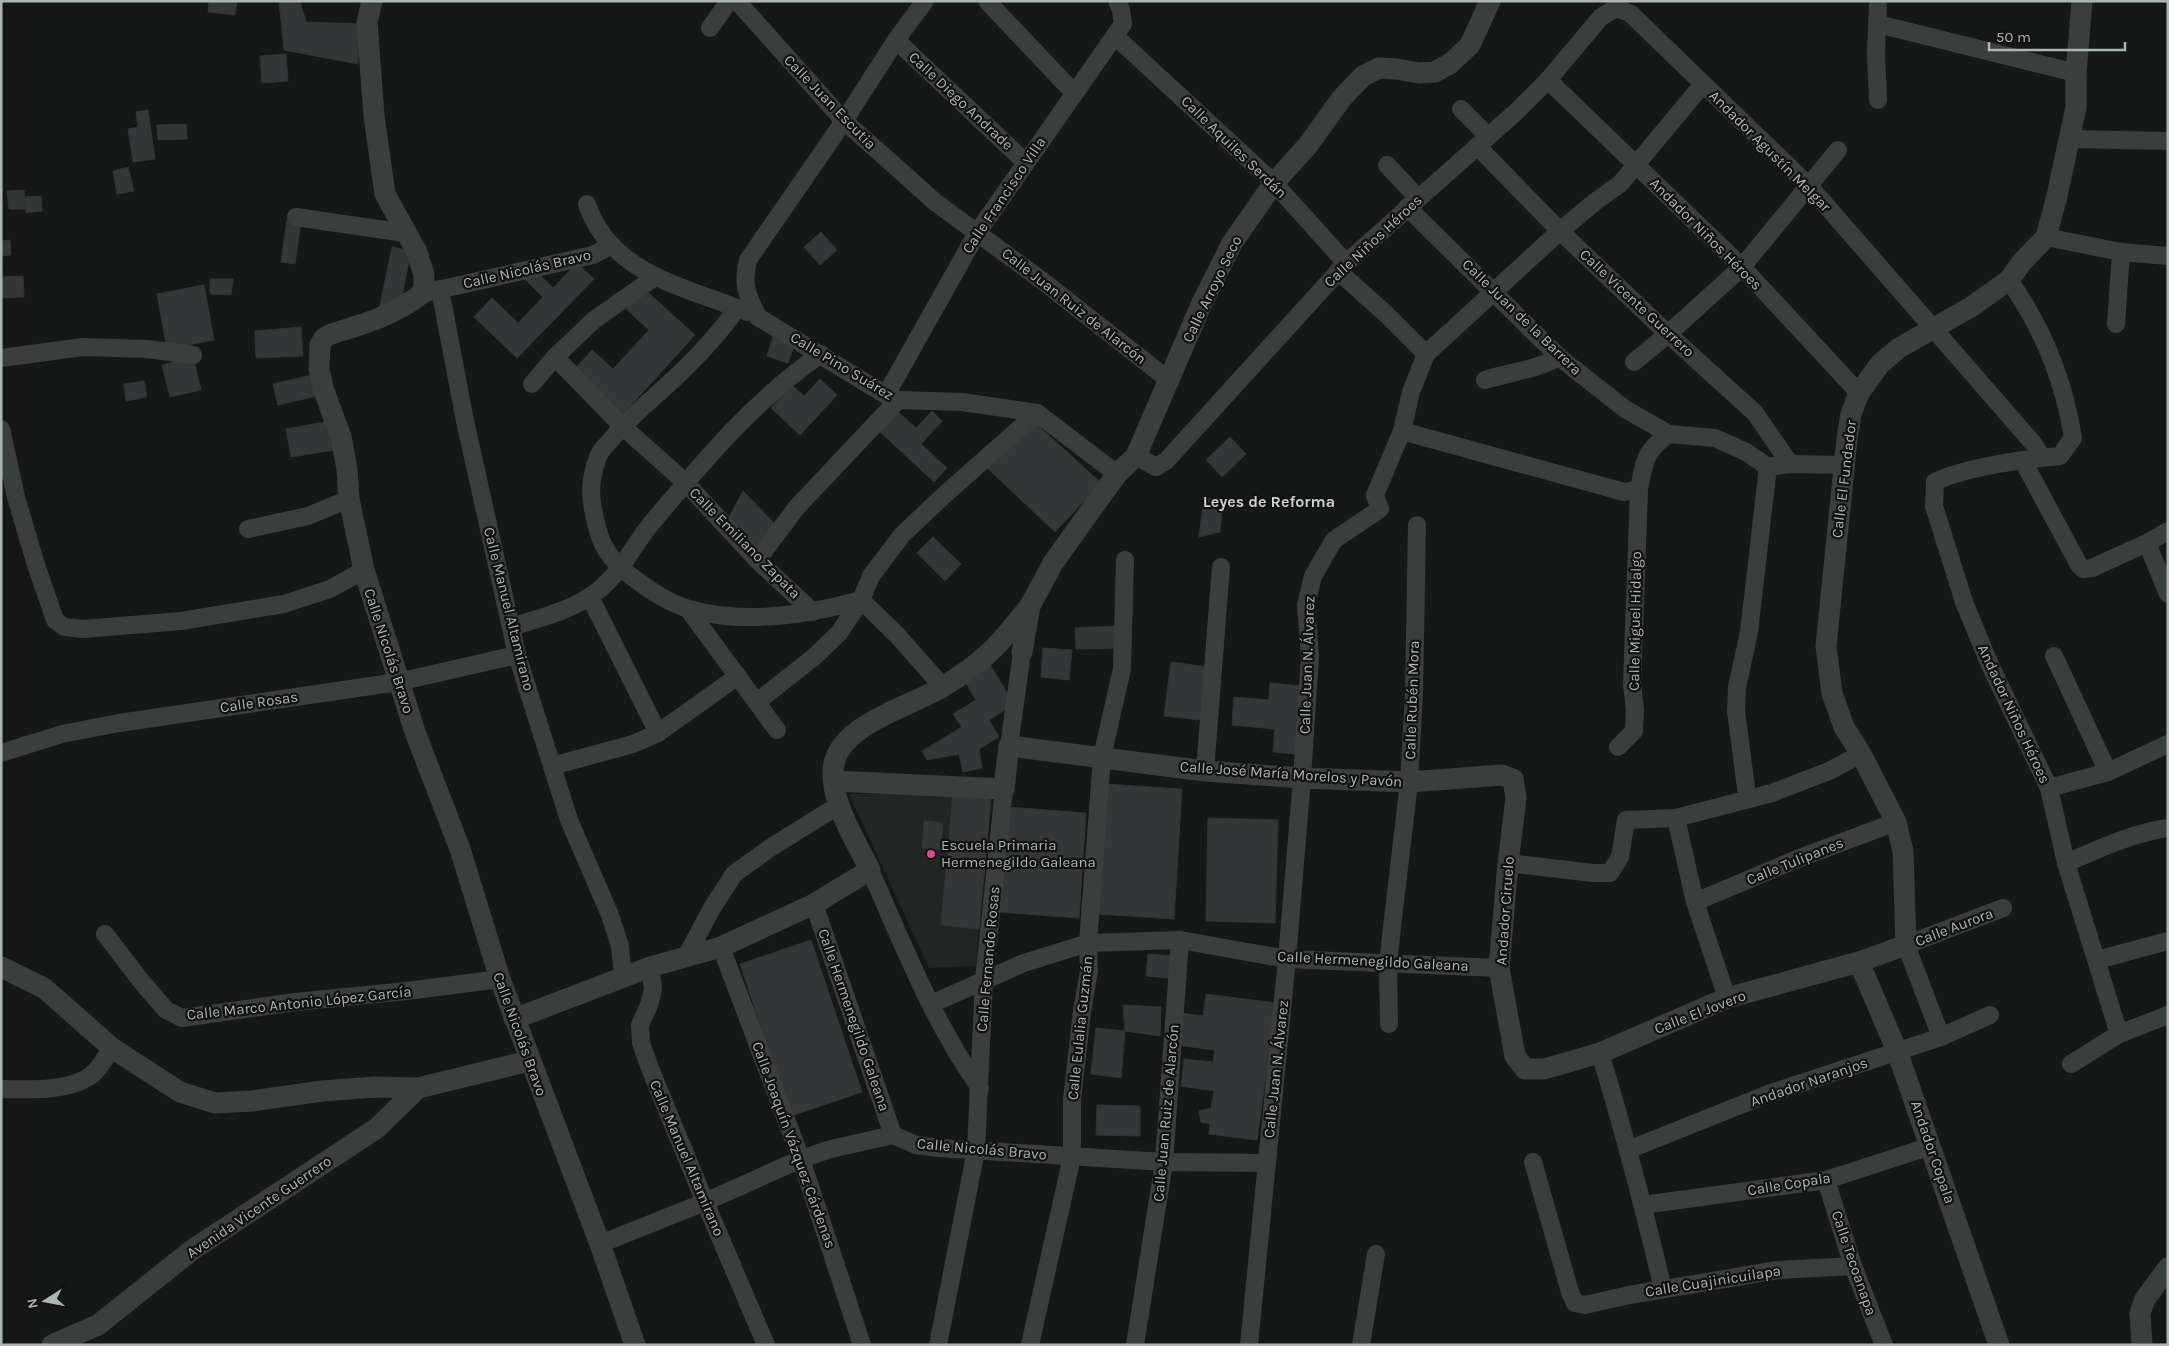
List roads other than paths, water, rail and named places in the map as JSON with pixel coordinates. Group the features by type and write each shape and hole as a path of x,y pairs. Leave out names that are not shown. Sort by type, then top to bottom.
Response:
{"street":[{"name":"Calle Manuel Altamirano","path":"372,1 367,22 374,116 385,194 417,252 424,275 432,291 465,421 517,655 569,820 610,915 620,946 623,978"},
{"path":"710,28 729,1"},
{"name":"Calle Juan Escutia","path":"737,1 844,121 935,202 977,232"},
{"path":"758,317 748,297 744,279 748,260 844,121 896,40 925,1"},
{"path":"987,1 1074,93"},
{"name":"Calle Francisco Villa","path":"757,560 797,507 892,397 977,232 1074,93 1116,37 1123,24 1122,10 1117,1"},
{"name":"Calle Arroyo Seco","path":"839,806 834,781 834,763 841,748 866,725 943,687 990,652 1030,606 1053,563 1117,474 1136,456 1202,305 1232,242 1274,183 1308,145 1342,98 1363,76 1379,68 1419,73 1435,72 1451,63 1470,45 1490,1"},
{"path":"1878,1 1876,55 1878,100"},
{"path":"2082,1 2076,73 2076,107 2046,237 2121,252 2168,256"},
{"name":"Calle Niños Héroes","path":"1136,456 1156,467 1166,461 1342,268 1548,80 1601,17 1616,8"},
{"name":"Andador Agustín Melgar","path":"1616,8 1631,14 1810,186 2033,443 2042,457"},
{"path":"1878,24 2076,73"},
{"name":"Calle Aquiles Serdán","path":"1116,37 1274,183 1342,268 1426,354"},
{"name":"Calle Diego Andrade","path":"896,40 1025,162"},
{"name":"Andador Niños Héroes","path":"1548,80 1742,267 1859,393"},
{"path":"1426,354 1493,290 1560,231 1596,200 1620,184 1637,166 1702,84"},
{"name":"Calle Vicente Guerrero","path":"1461,108 1482,141 1560,231 1668,334 1755,413 1790,464"},
{"path":"2070,139 2168,141"},
{"path":"1634,362 1742,267 1838,150"},
{"name":"Calle Juan de la Barrera","path":"1387,165 1413,203 1493,290 1559,357 1625,409 1669,434"},
{"name":"Calle Pino Suárez","path":"587,204 593,221 603,236 655,277 758,317 892,397 962,402 1037,413 1117,474"},
{"path":"296,217 405,232"},
{"name":"Calle Juan Ruiz de Alarcón","path":"977,232 1170,381"},
{"name":"Calle El Fundador","path":"1906,945 1903,851 1896,822 1861,754 1844,727 1832,693 1826,646 1844,465 1852,414 1859,393 1880,364 1899,348 1971,307 2009,280 2022,262 2046,237"},
{"name":"Calle Nicolás Bravo","path":"612,245 593,255 432,291 390,315 324,338 320,345 319,369 324,391 341,437 347,469 349,499 364,570 398,682 460,849 514,1020 600,1244 635,1345"},
{"path":"2116,324 2121,252"},
{"path":"532,384 556,357 594,320 655,277"},
{"path":"2009,280 2026,304 2055,367 2068,407 2074,438 2060,456 2023,461 2083,569 2092,568 2147,543 2168,531"},
{"path":"737,308 721,331 691,362 622,426 598,455 590,482 590,501 599,535 618,568 653,592 688,609 729,616 788,615 813,612"},
{"path":"1,358 83,346 147,349 193,355"},
{"path":"511,627 566,609 590,597 606,584 686,483 730,432 770,394 798,370 821,354"},
{"name":"Calle Juan N. Álvarez","path":"1249,1345 1287,959 1302,778 1310,656 1306,605 1312,576 1334,540 1380,509 1375,495 1402,431 1411,392 1426,354"},
{"name":"Calle Emiliano Zapata","path":"556,357 622,426 686,483 757,560 813,612 861,600"},
{"path":"1485,380 1543,366 1559,357"},
{"path":"757,702 814,657 839,633 861,600 871,576 902,536 940,498 1037,413"},
{"path":"1,429 16,497 36,565 55,620 64,627 83,629 181,620 284,604 330,588 364,570"},
{"path":"1402,431 1624,492 1639,489"},
{"path":"1669,434 1715,438 1746,452 1768,468 1790,464 1844,465"},
{"name":"Calle Miguel Hidalgo","path":"1618,747 1634,731 1635,717 1632,684 1639,489 1644,464 1654,444 1669,434"},
{"name":"Andador Niños Héroes","path":"2023,461 1951,474 1935,482 1934,506 1964,602 1990,665 2049,788 2066,863 2119,1034"},
{"path":"1749,798 1736,711 1737,687 1749,632 1768,468"},
{"path":"248,529 308,516 349,499"},
{"name":"Calle Rubén Mora","path":"1389,1024 1388,962 1409,782 1414,693 1417,525"},
{"path":"2147,543 2168,594"},
{"name":"Calle Eulalia Guzmán","path":"1030,1345 1072,1156 1072,1100 1088,971 1088,943 1102,757 1122,669 1125,560"},
{"path":"1205,771 1220,567"},
{"path":"590,597 658,733"},
{"path":"861,600 897,635 943,687"},
{"name":"Calle Arroyo Seco","path":"1022,652 1030,606"},
{"path":"688,609 777,730"},
{"name":"Calle Fernando Rosas","path":"938,1345 976,1150 984,980 1004,788 1022,652"},
{"name":"Calle Rosas","path":"1,753 62,734 119,723 398,682 517,655"},
{"path":"2054,656 2108,772"},
{"path":"552,766 633,744 658,733 738,676"},
{"path":"2049,788 2108,772 2168,744"},
{"name":"Calle José María Morelos y Pavón","path":"1009,746 1205,771 1302,778 1409,782 1502,775 1514,779"},
{"path":"1508,863 1593,873 1610,872 1620,857 1626,820 1676,818 1772,793 1829,771 1861,754"},
{"name":"Andador Ciruelo","path":"1514,779 1516,798 1499,968 1514,1056 1525,1069"},
{"path":"834,781 1004,788"},
{"path":"686,957 712,908 734,874 770,848 839,806 930,1004 963,1064 980,1088"},
{"path":"1676,818 1695,902 1727,998"},
{"name":"Calle Tulipanes","path":"1695,902 1796,859 1896,822"},
{"path":"2066,863 2150,830 2168,828"},
{"path":"514,1020 650,968 721,947 814,904 870,870"},
{"name":"Calle Hermenegildo Galeana","path":"814,904 894,1136"},
{"name":"Calle Aurora","path":"1906,945 2003,908"},
{"name":"Calle Marco Antonio López García","path":"105,934 166,1010 182,1018 295,1002 500,979"},
{"name":"Calle Juan Ruiz de Alarcón","path":"1135,1345 1164,1162 1180,940"},
{"name":"Calle Hermenegildo Galeana","path":"930,1004 1024,962 1088,943 1180,940 1287,959 1499,968"},
{"path":"2097,960 2168,941"},
{"path":"1906,945 1940,1038"},
{"name":"Calle El Jovero","path":"1525,1069 1544,1070 1600,1053 1727,998 1859,962 1906,945"},
{"name":"Calle Joaquín Vázquez Cárdenas","path":"721,947 801,1159 860,1333 862,1345"},
{"name":"Andador Copala","path":"1859,962 1897,1051 1999,1345"},
{"path":"1,967 44,988 112,1048 180,1092 214,1103 252,1101 322,1091 375,1087 418,1088 529,1061"},
{"name":"Calle Manuel Altamirano","path":"650,968 653,989 650,1005 640,1025 642,1043 651,1071 766,1345"},
{"name":"Andador Naranjos","path":"1628,1150 1768,1094 1940,1038 1990,1015"},
{"path":"2071,1064 2119,1034 2168,1015"},
{"path":"1,1089 66,1086 88,1078 100,1066 112,1048"},
{"path":"1600,1053 1643,1205 1663,1289"},
{"name":"Avenida Vicente Guerrero","path":"52,1345 98,1325 192,1250 377,1128 418,1088"},
{"path":"600,1244 705,1202 801,1159 831,1149 894,1136"},
{"name":"Calle Nicolás Bravo","path":"894,1136 916,1145 976,1150 1164,1162 1266,1163"},
{"name":"Calle Copala","path":"1643,1205 1826,1180 1931,1146"},
{"name":"Calle Cuajinicuilapa","path":"1533,1162 1570,1292 1575,1303 1585,1305 1663,1289 1778,1270 1853,1266"},
{"name":"Calle Tecoanapa","path":"1826,1180 1853,1266 1884,1345"},
{"path":"1361,1345 1376,1254"},
{"path":"2142,1345 2140,1313 2145,1298 2168,1268"},
{"name":"Avenida Vicente Guerrero","path":"89,1345 98,1325"}],"place":[{"name":"Escuela Primaria Hermenegildo Galeana","path":"931,854"}],"district":[{"name":"Leyes de Reforma","path":"1269,501"}]}
